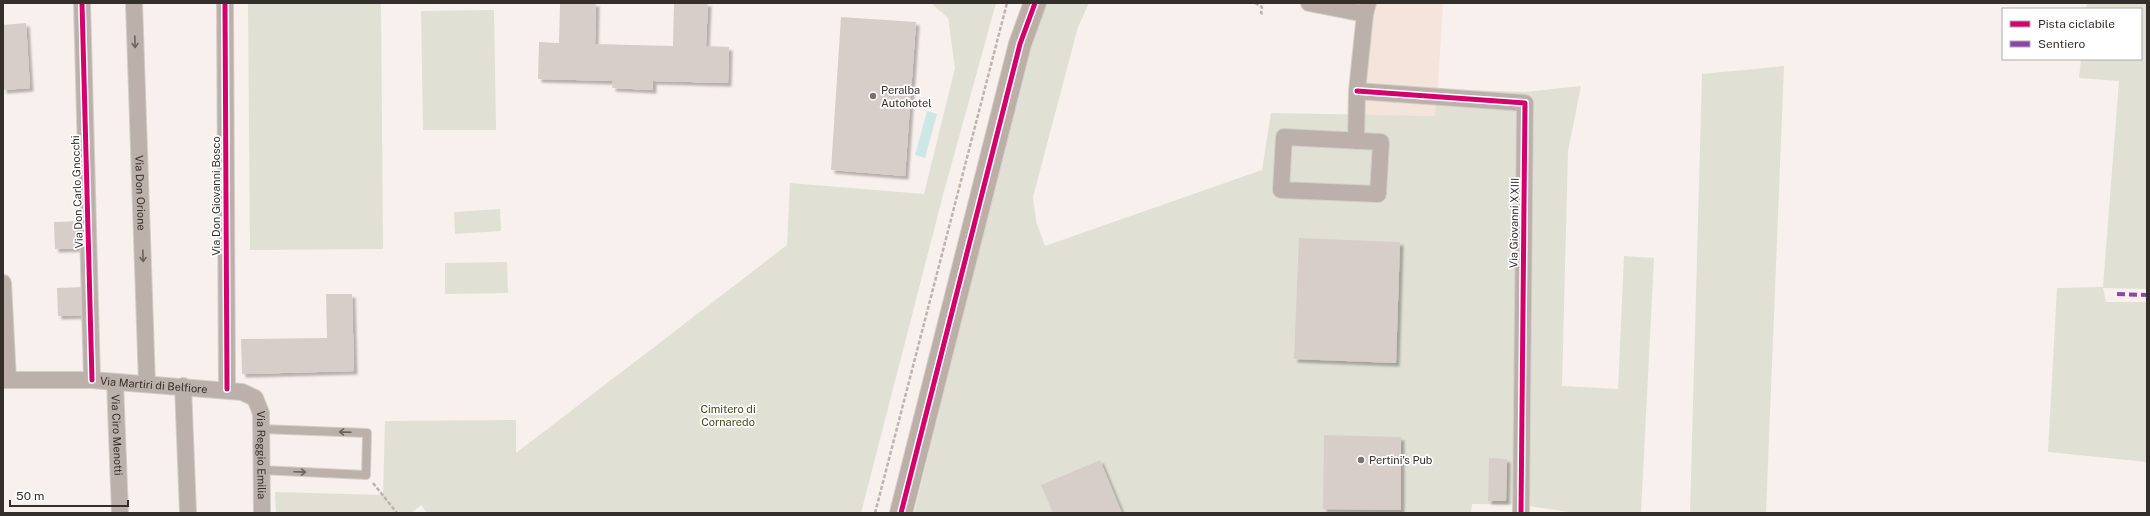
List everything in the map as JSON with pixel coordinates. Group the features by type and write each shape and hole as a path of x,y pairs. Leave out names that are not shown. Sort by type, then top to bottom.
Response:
{"street":[{"name":"Via Don Carlo Gnocchi","path":"82,3 92,380"},
{"name":"Via Don Orione","path":"134,3 147,384"},
{"name":"Via Don Giovanni Bosco","path":"225,3 227,389"},
{"path":"1020,44 1025,3"},
{"path":"901,513 1020,44 1035,3"},
{"path":"1309,3 1367,8 1357,91 1356,141"},
{"name":"Via Giovanni XXIII","path":"1357,91 1525,102 1521,513"},
{"path":"1284,137 1356,141 1381,142 1378,194 1281,190 1284,137"},
{"path":"3,283 6,380"},
{"name":"Via Martiri di Belfiore","path":"6,380 92,380 227,389 242,392 255,398"},
{"name":"Via Ciro Menotti","path":"115,382 120,513"},
{"path":"183,386 188,513"},
{"name":"Via Reggio Emilia","path":"255,398 261,413 262,513"}],"lane":[{"path":"261,429 367,433 366,475 261,470"}],"path":[{"path":"875,513 1007,3"},
{"path":"1255,3 1262,7 1261,13 1263,14"},
{"path":"366,475 397,513"}],"shaded area":[{"path":"1336,3 1443,3 1436,116 1351,115 1362,10"}],"green space":[{"path":"248,3 381,3 383,249 250,250"},
{"name":"Cimitero di Cornaredo","path":"931,3 996,3 943,195 861,513 427,513 421,505 411,513 276,513 275,492 383,495 385,421 516,420 516,453 787,245 790,183 924,194 955,68 948,18"},
{"path":"1042,3 1089,3 1078,27 1033,197 1036,221 1045,246 1262,170 1271,113 1435,116 1437,89 1525,92 1581,86 1568,151 1562,386 1618,389 1624,256 1654,258 1641,513 1575,513 1523,505 1472,504 1471,513 914,513 1026,60"},
{"path":"2087,3 2147,3 2147,289 2103,288 2106,302 2147,302 2147,462 2048,452 2057,288 2103,287 2119,81 2079,78 2081,60 2142,60 2142,8 2086,8"},
{"path":"494,10 496,130 423,130 421,11"},
{"path":"1784,66 1766,513 1690,513 1702,74"},
{"path":"500,209 501,231 455,234 454,212"},
{"path":"507,262 508,293 445,294 445,263"}],"water":[{"path":"927,111 937,114 925,158 915,155"}],"building":[{"path":"560,3 596,3 595,44 673,46 674,3 708,3 706,46 729,47 728,83 653,81 653,90 612,88 613,81 538,79 539,42 559,43"},
{"name":"Peralba Autohotel","path":"841,17 916,22 905,176 831,170"},
{"path":"26,23 30,88 3,90 3,25"},
{"path":"83,221 84,248 55,249 54,222"},
{"path":"1299,238 1400,242 1396,363 1294,359"},
{"path":"85,287 86,315 58,316 57,288"},
{"path":"326,294 352,294 354,371 242,374 241,339 327,338"},
{"path":"1324,435 1401,437 1401,510 1323,509"},
{"path":"1489,458 1507,459 1506,501 1488,501"},
{"path":"1100,460 1122,513 1053,513 1041,485"}],"marked path":[{"path":"2117,294 2147,295"}],"cycle path":[{"path":"82,3 92,380"},
{"path":"225,3 227,389"},
{"path":"901,513 1020,44 1035,3"},
{"path":"1357,91 1525,103 1521,513"}],"place":[{"name":"Peralba Autohotel","path":"873,96"},
{"name":"Pertini's Pub","path":"1361,460"}]}
